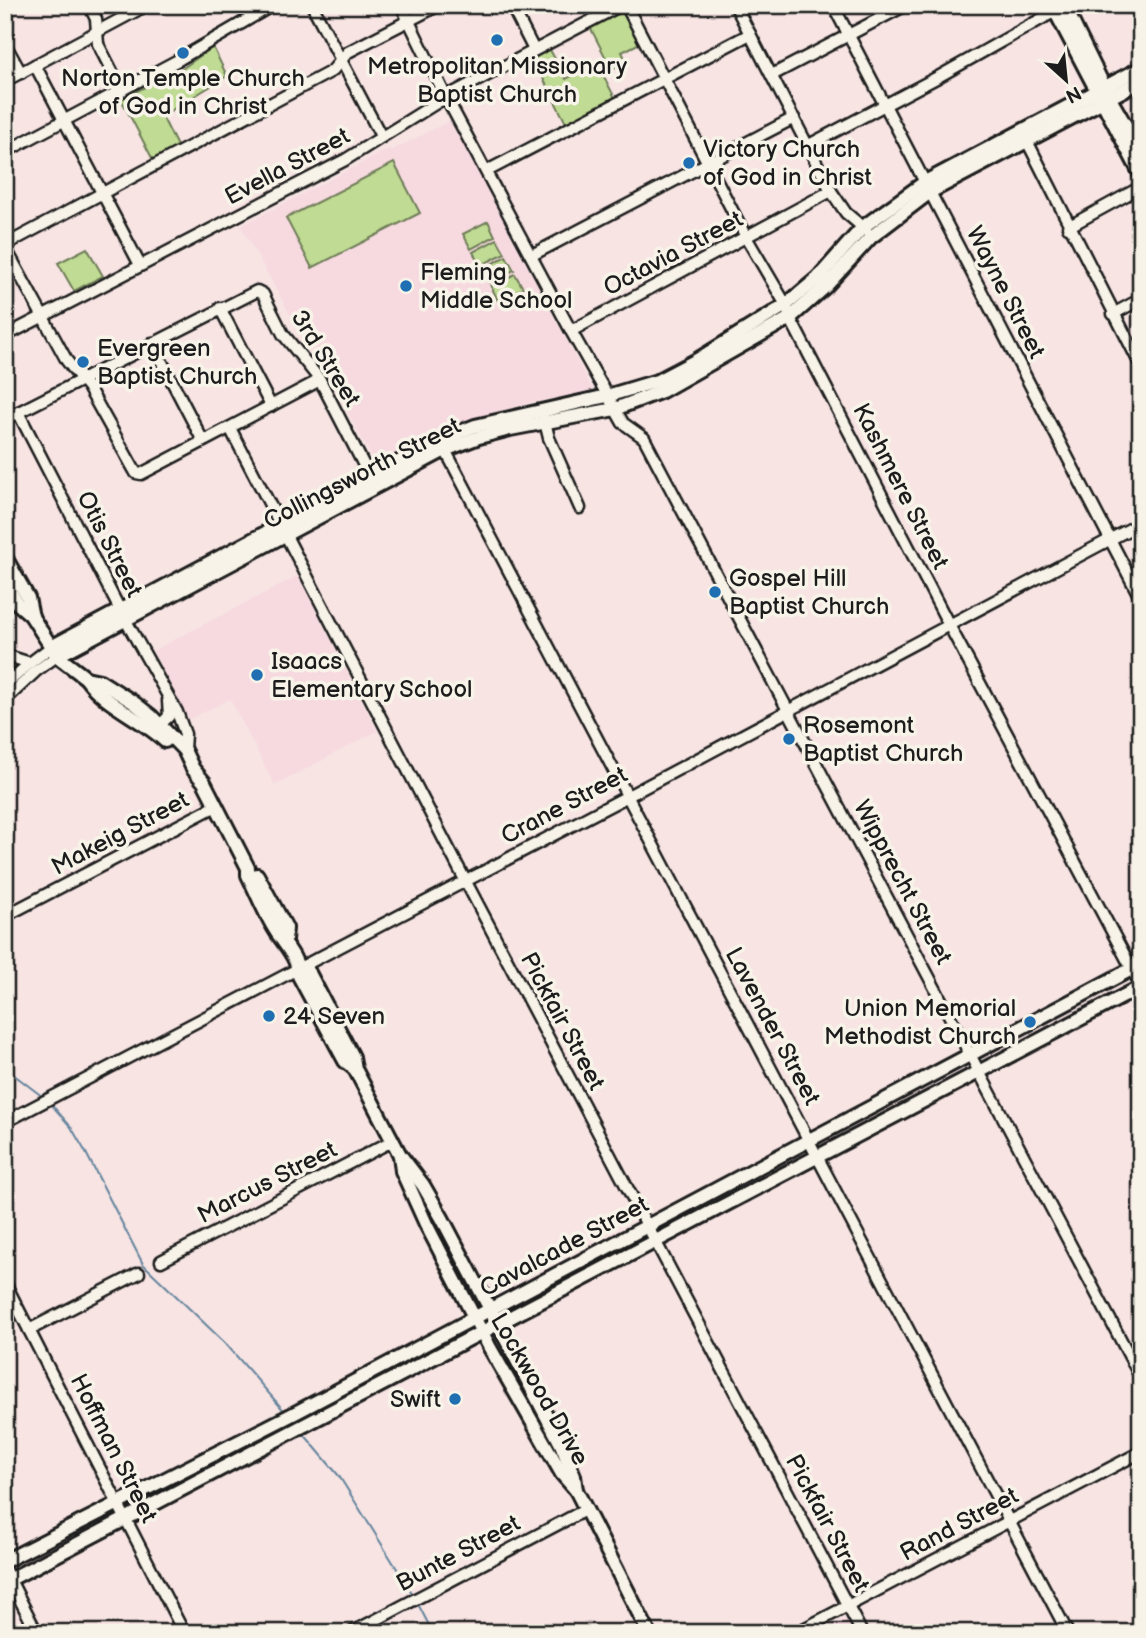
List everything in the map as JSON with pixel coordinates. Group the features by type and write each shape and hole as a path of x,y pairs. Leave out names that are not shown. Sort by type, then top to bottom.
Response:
{"main road":[{"path":"1060,7 1141,176"},
{"name":"Collingsworth Street","path":"54,652 442,445 480,437 657,381 700,358 786,305 867,232 928,187 1103,94 1141,68"},
{"name":"Collingsworth Street","path":"1103,94 1141,81"},
{"path":"1103,94 1141,152"},
{"name":"Collingsworth Street","path":"544,416 615,409 662,391 790,318 826,286 867,232"},
{"name":"Lockwood Drive","path":"5,557 28,598 32,617"},
{"name":"Lockwood Drive","path":"5,581 17,603 32,617 54,652 86,678 94,690 159,730 184,750 190,764"},
{"name":"Lockwood Drive","path":"159,730 204,782 248,868 254,871 286,929 285,940 299,976 345,1061 355,1069 400,1155 423,1185 442,1218 551,1425 574,1476 576,1490 585,1510 649,1633"},
{"name":"Cavalcade Street","path":"5,1561 289,1416 1136,967"},
{"name":"Cavalcade Street","path":"7,1577 127,1519 482,1334 1141,986"},
{"path":"1052,1012 1061,1029"},
{"path":"891,1097 898,1113"},
{"name":"Lockwood Drive","path":"400,1155 402,1171 426,1224 482,1334 562,1474 576,1490"},
{"path":"729,1182 737,1198"},
{"path":"426,1224 442,1218"},
{"path":"356,1380 364,1395"},
{"path":"538,1432 551,1425"},
{"path":"241,1441 249,1455"}],"street":[{"path":"89,5 96,19 98,44 122,91"},
{"path":"5,81 147,5"},
{"path":"5,152 122,91 273,5"},
{"path":"312,5 380,136"},
{"name":"Wipprecht Street","path":"401,5 446,97 607,396 623,423 644,438 1141,1378"},
{"path":"320,380 141,474 136,473 88,387 66,361 5,246 332,71 348,52 439,5"},
{"path":"511,5 534,50"},
{"name":"Evella Street","path":"5,336 345,160 446,97 621,5"},
{"name":"Kashmere Street","path":"626,5 746,237 786,305 790,318 949,625 1136,967 1141,986"},
{"path":"735,5 831,191 846,213 867,232"},
{"name":"Wayne Street","path":"833,5 1141,599"},
{"path":"772,75 906,5"},
{"path":"808,145 1060,7"},
{"path":"487,171 750,34"},
{"path":"5,44 21,73"},
{"path":"35,65 141,265"},
{"path":"532,256 794,118"},
{"path":"1024,137 1141,366"},
{"path":"1068,227 1141,187"},
{"name":"Octavia Street","path":"571,331 831,191"},
{"name":"3rd Street","path":"219,308 257,291 262,294 283,334 320,380 373,482"},
{"path":"1113,314 1141,299"},
{"path":"5,419 219,308 271,406"},
{"path":"152,343 203,441"},
{"name":"Otis Street","path":"18,412 122,615 177,712 185,734 184,750"},
{"path":"544,416 549,438 580,508"},
{"name":"Pickfair Street","path":"230,428 862,1633"},
{"name":"Lavender Street","path":"442,445 1068,1633"},
{"name":"Crane Street","path":"5,1122 626,797 1141,523"},
{"name":"Collingsworth Street","path":"5,685 30,663 54,652"},
{"name":"Collingsworth Street","path":"5,700 54,652"},
{"path":"5,657 30,663"},
{"path":"5,657 16,676"},
{"path":"159,730 169,716 165,694"},
{"path":"159,730 174,720 177,712"},
{"name":"Makeig Street","path":"5,916 216,806"},
{"name":"Marcus Street","path":"161,1261 392,1141"},
{"path":"29,1330 139,1273"},
{"name":"Hoffman Street","path":"5,1283 184,1633"},
{"name":"Rand Street","path":"796,1633 1141,1452"},
{"name":"Bunte Street","path":"351,1633 585,1510"},
{"path":"7,1577 37,1633"}],"shaded area":[{"name":"Fleming Middle School","path":"450,121 593,391 532,402 459,422 376,465 328,375 308,346 241,226 389,149 391,151"},
{"name":"Isaacs Elementary School","path":"298,576 377,731 275,785 230,699 189,719 153,651"},
{"path":"845,1619 852,1633 817,1633"}],"green space":[{"path":"623,9 640,43 622,52 627,62 612,70 590,27"},
{"path":"213,47 227,76 162,116 178,148 153,160 121,99 183,68"},
{"path":"549,48 566,79 597,63 615,98 566,123 532,57"},
{"path":"394,163 420,213 312,268 286,218"},
{"path":"488,221 495,236 471,249 463,234"},
{"path":"497,239 505,253 480,266 473,252"},
{"path":"87,248 103,276 74,291 58,263"},
{"path":"506,256 514,270 489,283 482,269"},
{"path":"515,274 523,288 498,301 491,286"}],"waterway":[{"path":"5,1068 43,1097"},
{"path":"50,1103 71,1127 85,1151 143,1264 226,1344 286,1413"},
{"path":"303,1433 339,1476 414,1596"},
{"path":"418,1604 433,1633"}],"place":[{"name":"Metropolitan Missionary Baptist Church","path":"497,40"},
{"name":"Norton Temple Church of God in Christ","path":"183,53"},
{"name":"Victory Church of God in Christ","path":"689,163"},
{"name":"Fleming Middle School","path":"406,286"},
{"name":"Evergreen Baptist Church","path":"83,362"},
{"name":"Gospel Hill Baptist Church","path":"715,592"},
{"name":"Isaacs Elementary School","path":"257,675"},
{"name":"Rosemont Baptist Church","path":"789,739"},
{"name":"24 Seven","path":"269,1016"},
{"name":"Union Memorial Methodist Church","path":"1030,1022"},
{"name":"Swift","path":"455,1399"}]}
